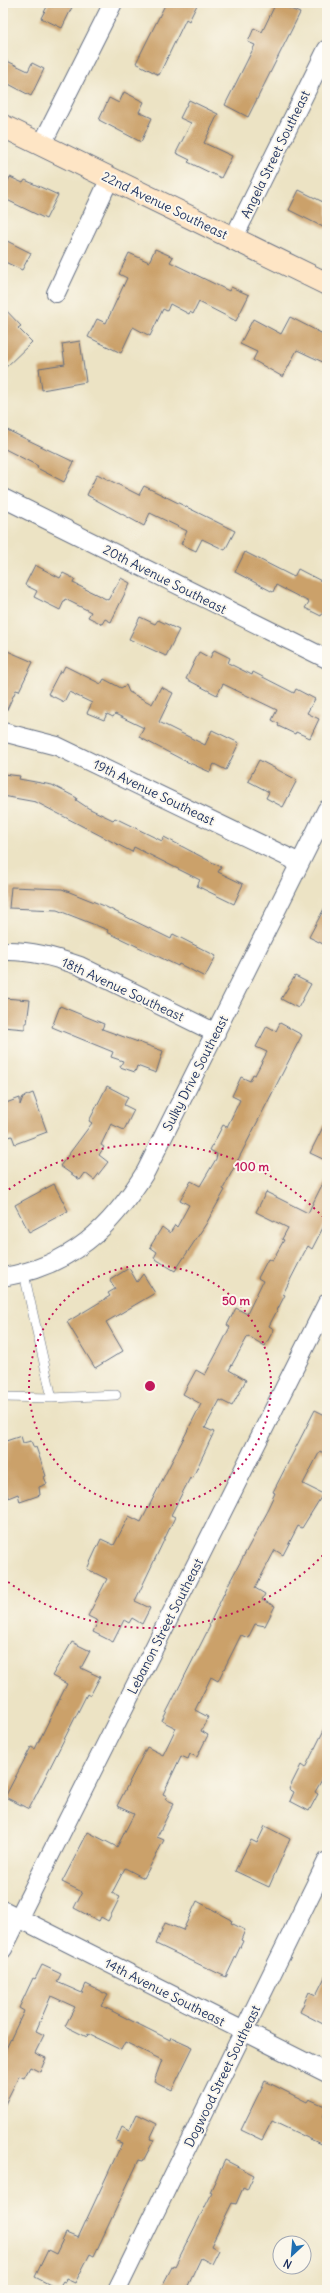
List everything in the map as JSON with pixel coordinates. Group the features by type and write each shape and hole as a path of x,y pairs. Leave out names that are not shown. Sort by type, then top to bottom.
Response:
{"street":[{"path":"42,144 113,3"},
{"name":"Angela Street Southeast","path":"233,239 327,48"},
{"name":"22nd Avenue Southeast","path":"3,126 327,284"},
{"path":"56,293 110,178"},
{"name":"20th Avenue Southeast","path":"3,498 327,659"},
{"name":"19th Avenue Southeast","path":"3,732 58,746 300,863"},
{"name":"Sulky Drive Southeast","path":"3,1278 24,1274 64,1258 84,1245 106,1225 128,1200 146,1171 327,810"},
{"name":"18th Avenue Southeast","path":"3,951 25,951 58,958 80,966 216,1033"},
{"name":"Lebanon Street Southeast","path":"3,1949 11,1914 327,1303"},
{"name":"Dogwood Street Southeast","path":"117,2290 327,1861"},
{"name":"14th Avenue Southeast","path":"11,1914 327,2073"}],"lane":[{"path":"24,1274 52,1398"},
{"path":"3,1397 52,1398 116,1395"}],"building":[{"path":"49,3 74,3 62,28 41,18"},
{"path":"166,3 198,3 189,21 186,19 159,75 136,63"},
{"path":"276,3 300,13 248,117 225,105 255,45 248,42 254,28 262,32"},
{"path":"3,59 28,71 32,63 44,69 31,96 3,81"},
{"path":"124,92 144,102 139,112 152,118 141,142 99,120 109,98 119,103"},
{"path":"189,100 218,114 204,143 232,156 221,178 188,162 190,160 176,153 191,123 180,118"},
{"path":"10,177 23,183 25,180 58,195 46,219 3,198 3,192"},
{"path":"299,190 327,204 327,229 289,210"},
{"path":"3,239 31,253 22,270 3,261"},
{"path":"155,249 173,257 170,262 229,291 231,287 249,295 236,321 199,302 193,314 190,312 189,314 170,304 167,311 163,309 150,336 133,327 121,353 88,337 97,319 106,323 127,278 119,274 129,253 149,262"},
{"path":"3,307 21,326 18,328 32,342 3,370"},
{"path":"290,317 327,336 327,364 297,350 283,377 253,360 257,352 240,344 253,319 281,334"},
{"path":"80,341 86,382 42,390 39,368 65,364 62,344"},
{"path":"3,428 74,462 64,482 37,468 38,466 3,448"},
{"path":"97,474 139,495 144,486 235,531 225,550 202,539 196,551 181,544 187,531 150,513 144,526 87,495"},
{"path":"245,552 294,577 298,569 327,584 327,606 321,616 305,608 309,602 276,585 273,592 235,572"},
{"path":"35,565 60,578 63,573 75,579 73,583 108,600 121,578 130,583 111,622 105,619 102,624 88,617 91,612 65,599 60,610 34,597 37,591 25,585"},
{"path":"140,617 155,624 158,620 179,630 166,656 129,639"},
{"path":"3,649 33,662 19,691 16,690 3,718 3,683 7,674 3,672"},
{"path":"214,650 230,658 228,663 252,675 253,672 294,693 296,689 315,699 307,713 319,719 310,738 296,732 295,734 278,726 279,724 272,720 277,710 223,684 217,695 186,679 199,652 210,658"},
{"path":"65,666 101,684 104,679 121,688 126,685 129,692 152,704 161,687 173,693 159,722 205,745 212,730 239,743 226,770 214,764 210,772 183,760 139,737 144,728 115,714 113,717 107,714 104,720 87,713 92,703 69,692 64,702 48,694 60,671 62,672"},
{"path":"259,760 297,780 283,807 266,798 269,792 248,781"},
{"path":"3,774 20,776 19,779 52,785 77,798 76,800 88,808 113,820 115,818 162,841 164,837 221,867 218,872 243,884 234,904 197,886 200,880 134,847 132,852 36,802 3,796"},
{"path":"11,887 62,889 102,905 171,939 173,934 216,956 205,977 179,964 178,966 107,932 108,930 57,910 9,908"},
{"path":"327,903 327,946 309,937"},
{"path":"295,976 311,984 298,1008 281,999"},
{"path":"3,998 30,1000 25,1029 3,1027"},
{"path":"60,1006 104,1024 102,1029 163,1051 156,1073 137,1066 135,1072 120,1067 123,1061 111,1057 113,1052 52,1027"},
{"path":"280,1023 302,1035 223,1189 225,1190 206,1224 175,1271 154,1258 157,1252 150,1247 162,1227 170,1233 175,1225 177,1227 189,1205 180,1200 191,1181 200,1186 216,1159 217,1154 210,1150 223,1125 227,1127 240,1100 232,1096 241,1077 250,1081 253,1074 255,1075 267,1052 256,1047 267,1026 276,1031"},
{"path":"107,1086 128,1097 124,1105 134,1110 124,1130 111,1124 101,1145 104,1147 99,1155 108,1162 94,1180 85,1173 80,1180 60,1166 92,1123 89,1121"},
{"path":"33,1093 47,1132 15,1144 12,1136 6,1138 3,1129 3,1104 20,1098 20,1105 23,1097"},
{"path":"327,1119 327,1161 310,1153"},
{"path":"327,1175 327,1220 312,1249 308,1246 283,1294 285,1295 269,1326 274,1329 265,1346 248,1336 229,1370 246,1380 232,1406 220,1400 205,1428 214,1432 192,1479 190,1478 171,1515 175,1517 135,1601 150,1608 142,1624 132,1618 129,1623 124,1620 113,1642 93,1632 98,1621 88,1616 107,1579 87,1569 101,1539 114,1545 129,1516 141,1522 201,1404 183,1394 196,1370 205,1375 230,1327 227,1325 236,1308 247,1314 263,1281 258,1278 268,1259 272,1261 284,1240 282,1239 288,1228 256,1212 266,1192 308,1213"},
{"path":"54,1184 68,1211 29,1232 15,1205"},
{"path":"129,1268 137,1282 143,1274 155,1293 106,1322 123,1351 95,1368 67,1322 110,1296 108,1293 115,1289 110,1280"},
{"path":"315,1410 327,1416 327,1455 320,1451 303,1484 323,1494 302,1528 298,1526 283,1555 275,1550 255,1588 265,1594 262,1600 275,1606 265,1626 255,1624 248,1638 241,1635 218,1681 211,1677 195,1710 208,1717 201,1731 208,1735 197,1757 190,1754 188,1759 181,1756 163,1794 167,1796 165,1799 174,1803 157,1837 164,1840 144,1878 125,1868 112,1893 120,1897 108,1921 101,1917 99,1921 74,1908 82,1892 62,1882 88,1832 117,1847 134,1814 117,1806 147,1747 163,1755 176,1728 162,1721 210,1626 209,1625 229,1583 269,1509 268,1508 275,1493 273,1492"},
{"path":"21,1436 23,1443 31,1441 34,1448 36,1447 46,1476 44,1477 47,1484 39,1487 40,1495 20,1502 18,1494 8,1498 6,1490 3,1491 3,1442"},
{"path":"72,1642 90,1651 81,1668 100,1677 90,1696 87,1694 29,1809 5,1797 31,1747 35,1749 67,1684 52,1676"},
{"path":"327,1724 327,1771 315,1792 318,1794 309,1811 290,1801 294,1792 289,1789 301,1765 305,1768"},
{"path":"265,1826 290,1839 269,1887 235,1871 251,1840 257,1843"},
{"path":"197,1901 232,1920 231,1923 245,1930 241,1940 243,1941 226,1977 156,1944 165,1923 183,1930"},
{"path":"42,1965 61,1974 57,1982 82,1993 86,1984 108,1995 102,2006 170,2040 171,2037 193,2047 172,2090 154,2081 162,2060 125,2042 121,2050 88,2034 87,2037 65,2026 75,2007 51,1996 36,2031 44,2035 35,2053 46,2058 40,2072 30,2067 24,2078 19,2076 3,2108 3,2055 24,2011 19,2008 33,1978 35,1979"},
{"path":"327,1973 327,2015 323,2024 300,2012 309,1992 316,1995"},
{"path":"265,2081 307,2102 309,2099 327,2107 323,2117 327,2119 327,2147 272,2121 262,2140 241,2130"},
{"path":"137,2114 157,2124 150,2139 154,2140 143,2161 139,2160 94,2256 90,2254 75,2283 66,2279 58,2289 35,2277 48,2250 56,2254 66,2233 78,2238 122,2143 116,2141 122,2127 129,2131"},
{"path":"225,2160 254,2175 247,2190 243,2188 236,2204 232,2203 211,2246 219,2250 212,2264 201,2258 186,2290 160,2290 173,2265 175,2266 212,2193 210,2192"}]}
